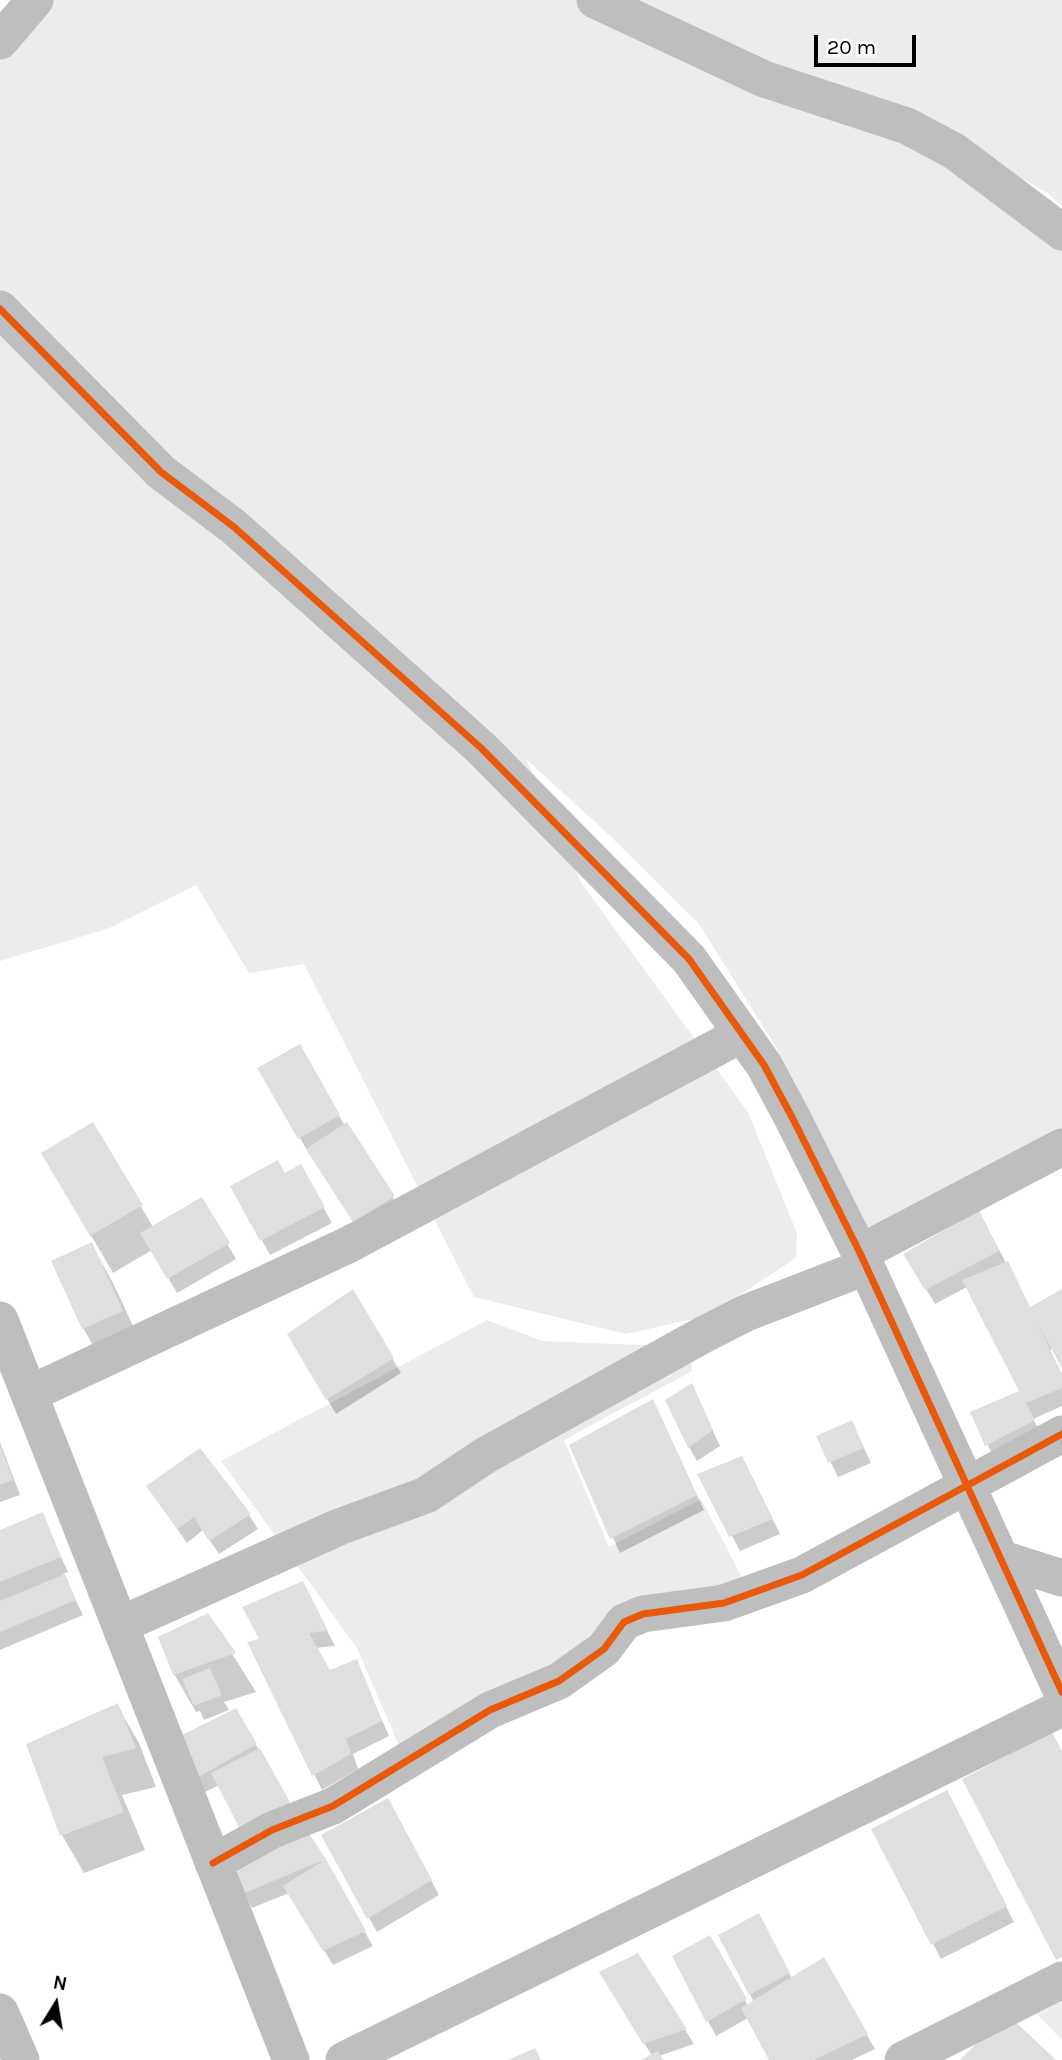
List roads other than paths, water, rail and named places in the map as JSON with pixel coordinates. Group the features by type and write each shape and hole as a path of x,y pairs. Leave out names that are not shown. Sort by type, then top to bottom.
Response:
{"street":[{"path":"0,41 36,0"},
{"path":"595,0 764,79 907,127 954,150 1062,232"},
{"path":"0,309 162,472 234,527 481,748 689,959 764,1065 787,1108 863,1260 1062,1692"},
{"path":"29,1394 348,1245 742,1034"},
{"path":"120,1625 339,1527 426,1495 486,1455 701,1336 863,1260 1062,1147"},
{"path":"0,1320 291,2060"},
{"path":"213,1863 272,1830 333,1806 490,1710 559,1681 604,1649 624,1622 643,1614 724,1602 802,1575 1062,1434"},
{"path":"1002,1559 1062,1578"},
{"path":"344,2060 1062,1708"},
{"path":"903,2060 1062,1979"},
{"path":"0,2012 21,2060"}]}
